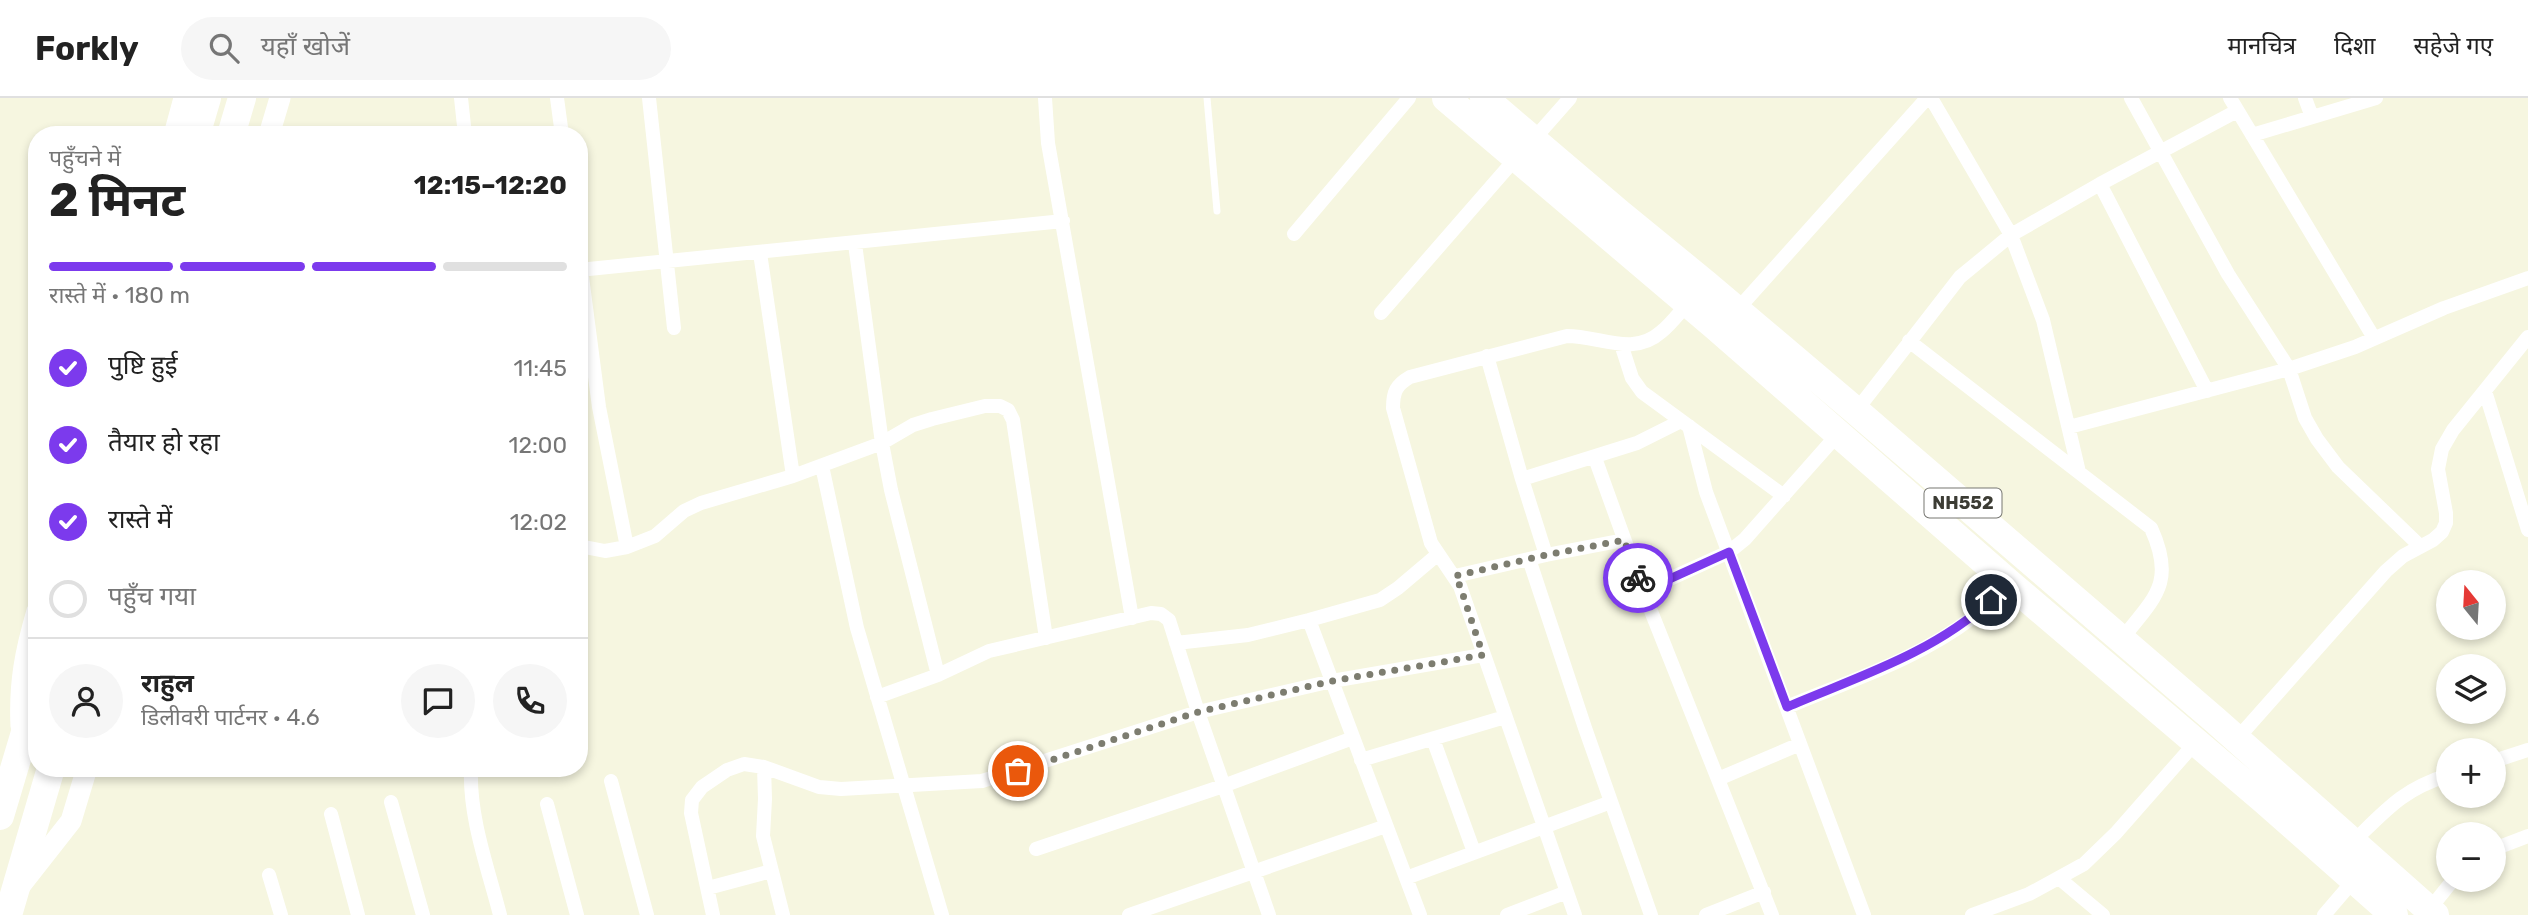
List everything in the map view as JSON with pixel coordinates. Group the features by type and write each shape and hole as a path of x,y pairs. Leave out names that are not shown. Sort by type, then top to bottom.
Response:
{"highway":[{"path":"199,126 207,98"},
{"path":"234,126 242,98"},
{"name":"NH552","path":"1446,98 1525,149 1737,310 2432,912"},
{"name":"NH552","path":"1484,98 1525,149 1687,304 2394,915"},
{"path":"0,816 28,722"},
{"path":"12,903 48,777"}],"street":[{"path":"176,126 184,98"},
{"path":"272,126 280,98"},
{"path":"461,98 464,126"},
{"path":"557,98 561,126"},
{"path":"649,98 674,328"},
{"path":"1045,98 1048,143 1132,618"},
{"path":"1294,234 1409,98"},
{"path":"1381,313 1570,98"},
{"path":"1737,310 1929,98 2011,235 2043,320 2079,472"},
{"path":"2131,98 2228,274 2289,369 2305,418 2317,439 2338,467 2420,546"},
{"path":"2305,98 2312,117"},
{"path":"2252,135 2376,98"},
{"path":"1856,411 1960,277 2011,235 2100,184 2161,154 2234,105 2374,338"},
{"path":"2100,184 2207,391"},
{"path":"588,269 1063,221"},
{"path":"855,244 881,443 938,675"},
{"path":"760,253 793,476"},
{"path":"2069,427 2289,369 2528,278"},
{"path":"1575,915 1460,586 1437,555 1425,525 1393,408 1393,393 1399,383 1410,377 1567,336 1586,336 1638,345 1662,332 1687,304"},
{"path":"588,328 599,407 627,547"},
{"path":"2236,740 2386,571 2403,556 2442,532 2446,523 2438,469 2442,449 2453,430 2528,337"},
{"path":"1909,341 2151,528 2161,551 2164,575 2153,599 2121,640"},
{"path":"1621,344 1632,378 1642,393 1784,496"},
{"path":"1487,356 1546,555"},
{"path":"2485,391 2528,530"},
{"path":"588,548 605,551 627,547 655,536 684,511 701,503 822,466 881,443 913,425 985,407 1000,406 1009,411 1015,433 1046,638"},
{"path":"1522,479 1595,458 1685,423"},
{"path":"1685,423 1703,481 1864,915"},
{"path":"1643,591 1729,552 1745,539 1838,434"},
{"path":"1595,458 1643,591 1772,915"},
{"path":"822,466 857,628 943,915"},
{"path":"1455,576 1624,540"},
{"path":"1176,643 1248,635 1380,600 1437,555"},
{"path":"1529,559 1651,915"},
{"path":"1787,707 1885,666 1935,641 1973,617 2009,583"},
{"path":"877,697 938,675 989,651 1132,618 1161,614 1169,620 1223,786 1269,915"},
{"path":"1309,620 1418,915"},
{"path":"22,742 20,690 28,640"},
{"path":"713,915 691,813 692,800 702,787 727,770 744,764 764,767 819,787 841,789 982,781 1198,712 1332,681 1483,655"},
{"path":"1362,760 1505,717"},
{"path":"1036,849 1223,786 1353,738"},
{"path":"1433,739 1474,852"},
{"path":"1972,915 1993,911 2060,879 2084,864 2116,833 2196,742"},
{"path":"1718,779 1800,744"},
{"path":"2506,757 2528,750"},
{"path":"764,767 763,836 783,915"},
{"path":"12,903 71,821 84,777"},
{"path":"471,777 475,817 500,915"},
{"path":"2353,842 2397,799 2420,785 2436,779"},
{"path":"611,781 647,915"},
{"path":"391,802 423,915"},
{"path":"1406,878 1611,802"},
{"path":"547,804 577,915"},
{"path":"331,814 358,915"},
{"path":"1129,915 1386,826"},
{"path":"2506,844 2528,836"},
{"path":"708,888 771,871"},
{"path":"269,875 281,915"},
{"path":"2060,879 2103,915"},
{"path":"2324,915 2354,880"},
{"path":"1507,915 1567,892"},
{"path":"1706,915 1764,892"},
{"path":"2432,912 2446,892"}],"lane":[{"path":"1207,98 1217,211"}],"way so far":[{"path":"1018,771 1198,712 1332,681 1483,655 1455,576 1624,540 1638,578"}],"route":[{"path":"1638,578 1643,591 1729,552 1787,707 1885,666 1935,641 1973,617 1991,600"}]}
